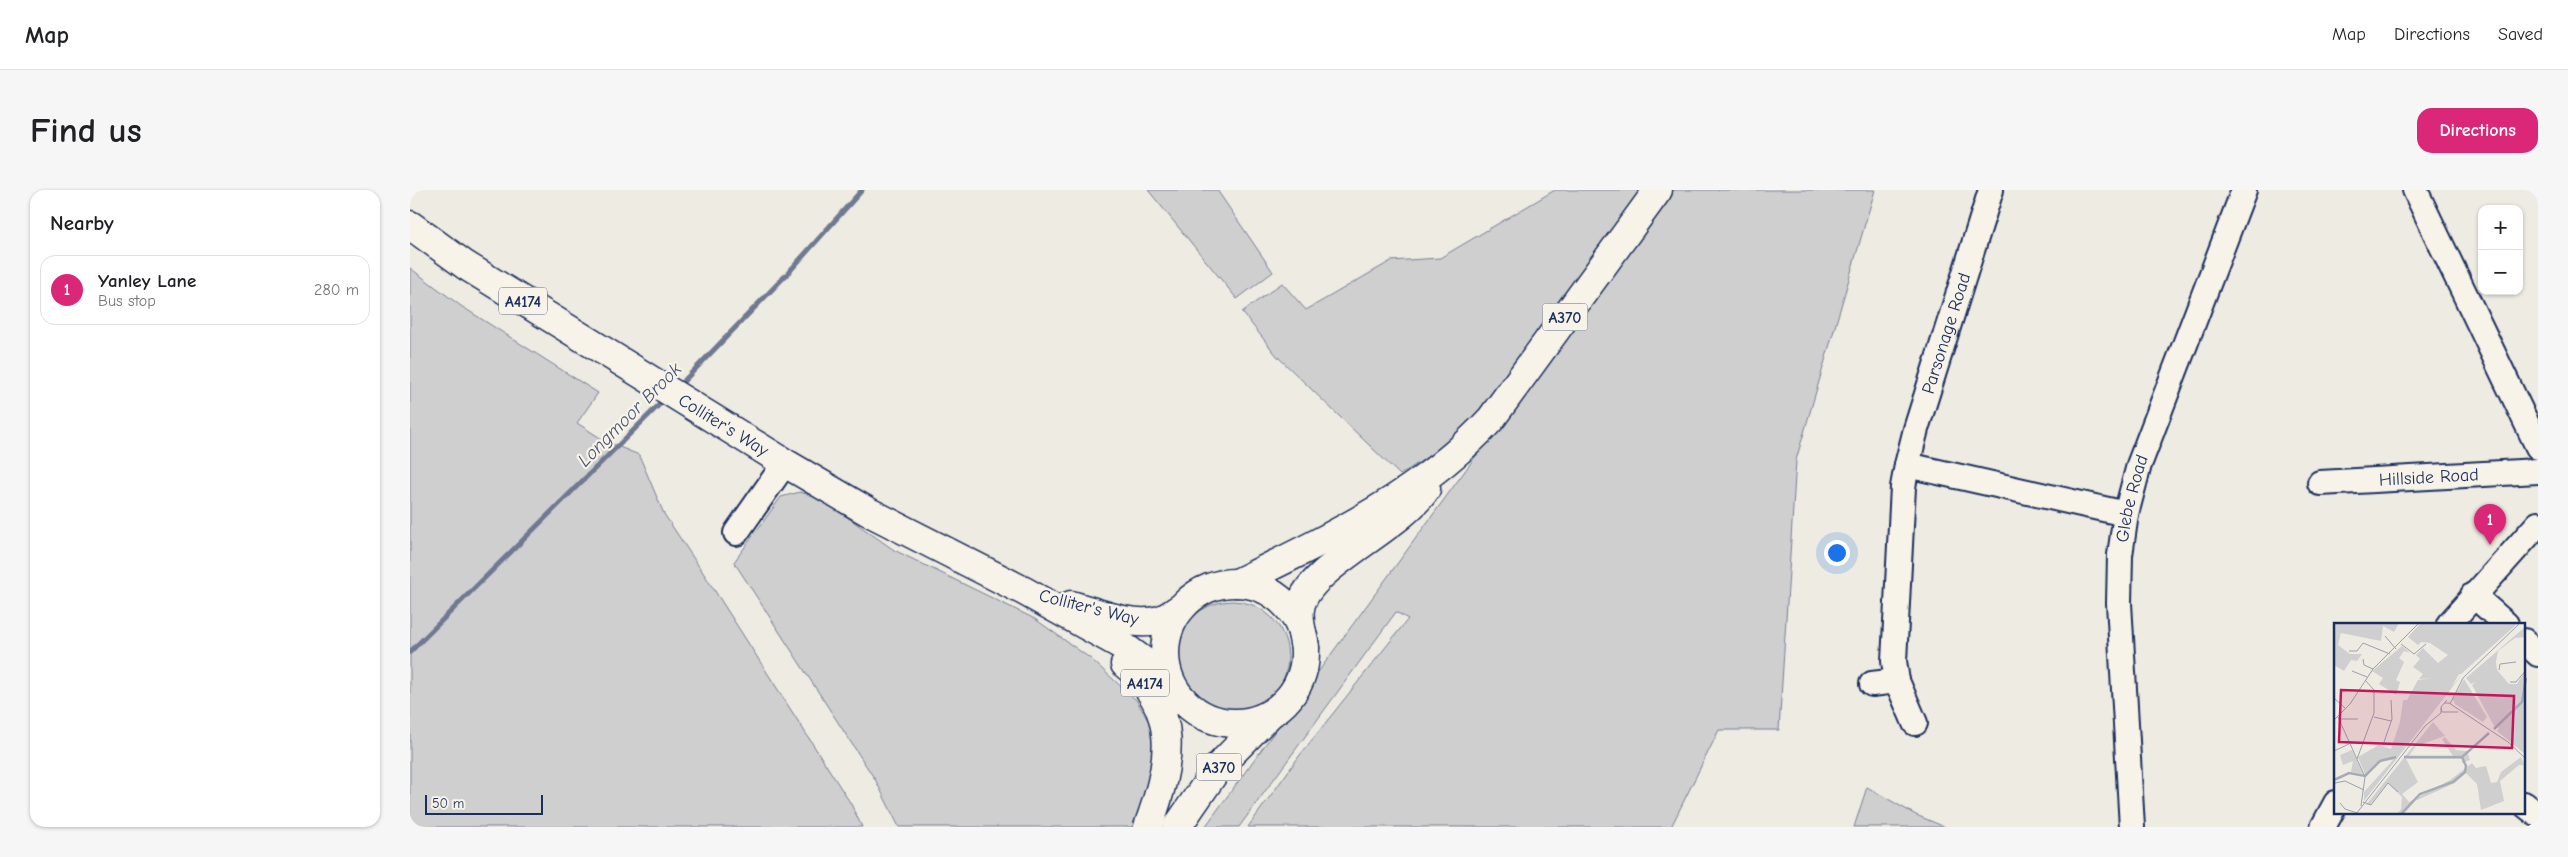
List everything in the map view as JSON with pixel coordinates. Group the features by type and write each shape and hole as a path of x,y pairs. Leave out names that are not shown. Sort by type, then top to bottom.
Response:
{"main road":[{"name":"A370","path":"1237,583 1323,540 1438,469 1470,442 1491,419 1658,190"},
{"name":"Colliter's Way","path":"410,225 465,265 785,463 867,511 1024,591 1123,646 1160,673 1181,697"},
{"name":"A370","path":"1305,648 1300,610 1305,592 1316,579 1388,527 1421,496 1438,469"},
{"path":"1237,583 1262,589 1283,602 1298,623 1305,648 1304,667 1297,686 1286,702 1270,714 1250,722 1228,723 1206,718 1181,697 1166,668 1164,647 1170,626 1181,608 1197,594 1216,586 1237,583"},
{"name":"Colliter's Way","path":"1024,591 1128,621 1160,620 1181,608"},
{"name":"A4174","path":"1024,591 1098,642 1138,675 1160,704 1168,735 1165,767 1148,827"},
{"name":"A370","path":"1157,827 1182,768 1181,697"},
{"name":"A370","path":"1177,827 1219,766 1270,714"}],"street":[{"name":"Glebe Road","path":"2132,827 2119,603 2120,555 2126,514 2139,465 2244,190"},
{"path":"2415,190 2538,447"},
{"name":"Parsonage Road","path":"1915,723 1897,681 1894,661 1903,487 1919,419 1982,195"},
{"path":"736,533 785,463"},
{"path":"1907,465 2126,514"},
{"name":"Hillside Road","path":"2320,484 2538,471"},
{"path":"2450,623 2538,524"},
{"path":"2473,595 2505,623"},
{"path":"2526,643 2538,654"},
{"path":"1872,684 1897,681"},
{"path":"2526,806 2538,815"},
{"path":"2323,827 2334,807"}],"shaded area":[{"path":"1148,190 1217,190 1273,272 1237,299"},
{"path":"1555,190 1642,190 1474,426 1400,475 1277,356 1242,312 1282,283 1306,310 1391,261 1440,258"},
{"path":"1670,190 1875,190 1796,460 1779,730 1719,730 1671,827 1248,827 1300,755 1408,619 1396,612 1239,827 1205,827"},
{"path":"410,268 461,306 598,393 577,423 605,441 639,455 664,514 851,804 862,827 410,827"},
{"path":"800,492 820,498 894,550 1035,619 1091,659 1137,701 1155,733 1155,770 1140,827 899,827 876,781 734,562 781,497"},
{"path":"1232,601 1254,605 1272,617 1284,635 1288,657 1284,679 1272,697 1254,709 1232,713 1210,709 1192,697 1180,679 1176,657 1180,635 1192,617 1210,605"},
{"path":"1867,787 1916,815 1945,827 1854,827"}],"waterway":[{"name":"Longmoor Brook","path":"678,387 788,273 862,190"},
{"name":"Longmoor Brook","path":"410,652 666,398"}],"place":[{"name":"Yanley Lane","path":"2490,545"}]}
